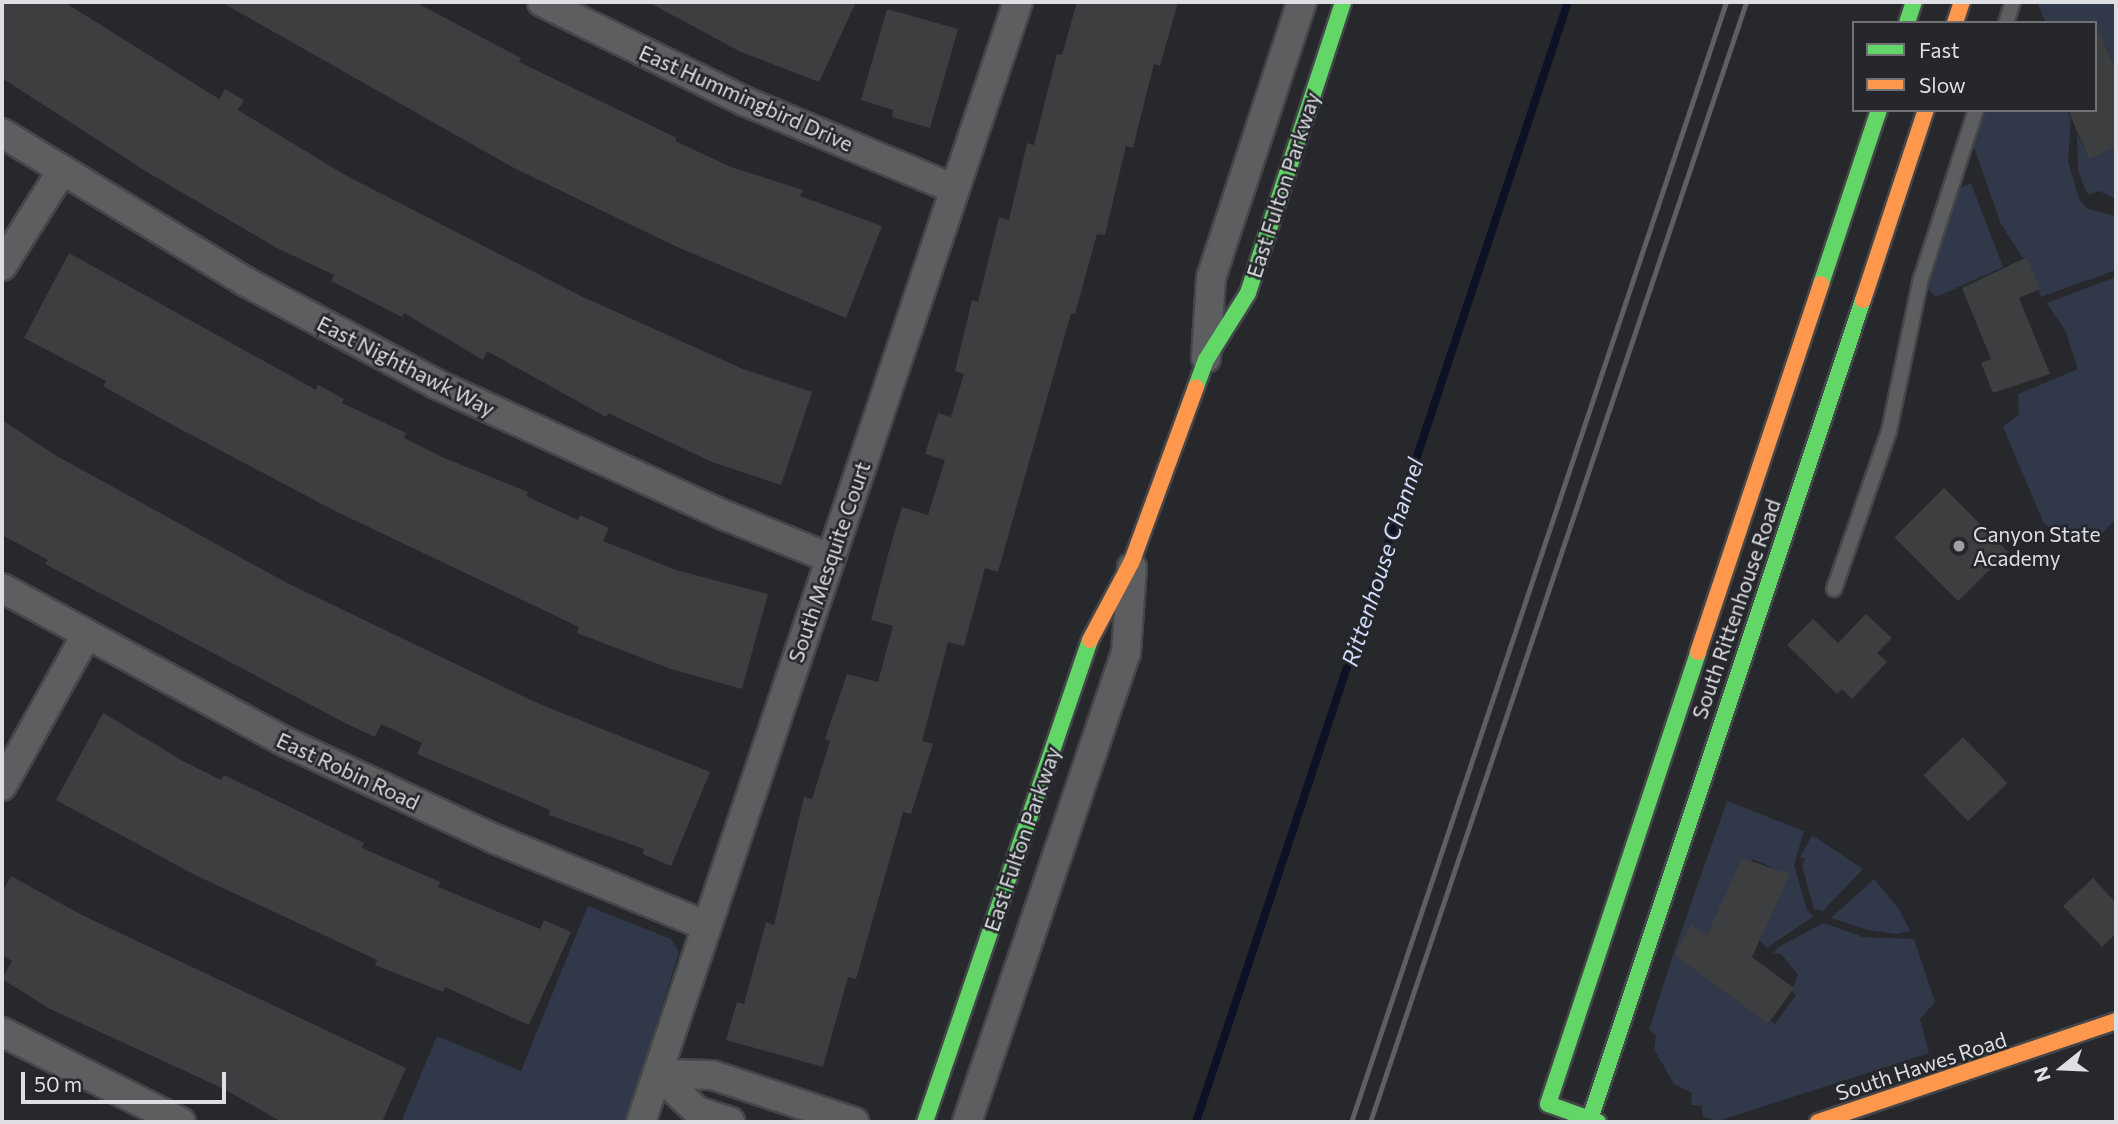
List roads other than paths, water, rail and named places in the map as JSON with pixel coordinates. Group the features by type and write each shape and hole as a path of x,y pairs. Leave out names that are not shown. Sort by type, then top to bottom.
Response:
{"main road":[{"name":"East Fulton Parkway","path":"925,1122 1095,625 1132,561 1206,360 1248,293 1343,2"},
{"path":"1908,21 1914,2"},
{"path":"1956,21 1962,2"},
{"name":"South Rittenhouse Road","path":"1542,1122 1878,112"},
{"name":"South Rittenhouse Road","path":"1593,1121 1925,112"},
{"name":"South Hawes Road","path":"1818,1122 2116,1021"},
{"path":"1548,1104 1593,1121"}],"street":[{"name":"East Hummingbird Drive","path":"542,2 744,101 954,189"},
{"name":"South Mesquite Court","path":"641,1122 1018,2"},
{"name":"East Fulton Parkway","path":"1206,360 1210,278 1302,2"},
{"name":"East Nighthawk Way","path":"2,133 61,172 246,282 436,384 698,504 830,558"},
{"path":"2,266 61,172"},
{"name":"East Fulton Parkway","path":"967,1122 1126,653 1132,561"},
{"name":"East Robin Road","path":"2,588 85,637 312,754 495,839 707,926"},
{"path":"2,786 85,637"},
{"path":"2,1032 181,1122"},
{"path":"658,1074 697,1111 730,1122"},
{"path":"658,1074 712,1075 854,1122"}],"lane":[{"path":"2007,21 2013,2"},
{"path":"1835,589 1889,431 1920,282 1975,112"}],"waterway":[{"name":"Rittenhouse Channel","path":"1196,1122 1568,2"}],"railway":[{"path":"1351,1122 1726,2"},
{"path":"1370,1122 1746,2"}],"place":[{"name":"Canyon State Academy","path":"1959,546"}]}
